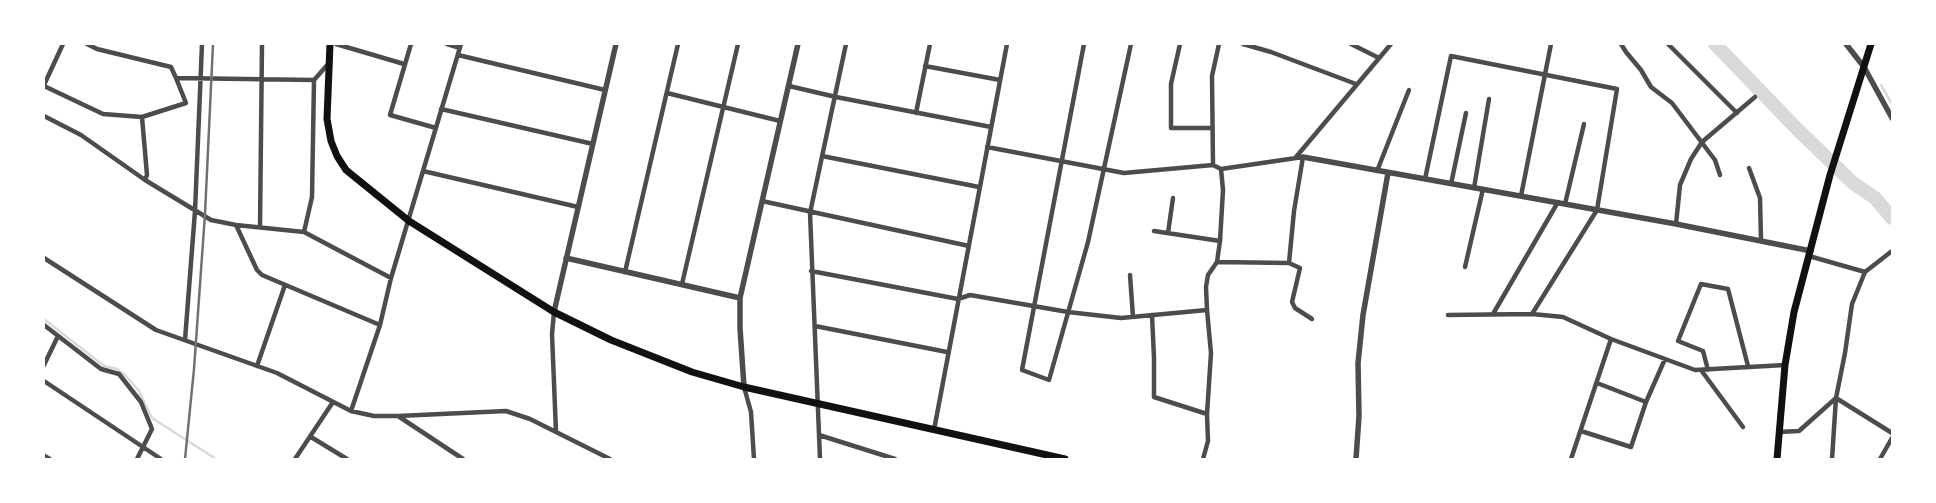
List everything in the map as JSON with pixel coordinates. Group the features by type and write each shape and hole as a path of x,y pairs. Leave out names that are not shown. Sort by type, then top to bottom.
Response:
{"main road":[{"path":"330,44 327,119 331,141 337,156 346,170 409,221 554,312 611,340 692,372 744,387 1066,459"},
{"path":"1777,459 1785,365 1794,312 1830,175 1871,44"}],"street":[{"path":"62,44 44,86 103,114 142,117 186,103 171,67 87,44"},
{"path":"185,340 195,211 202,44"},
{"path":"260,227 262,44"},
{"path":"336,44 404,64"},
{"path":"410,44 390,115 436,128"},
{"path":"351,411 380,324 391,278 461,46 447,44"},
{"path":"556,432 552,334 554,312 616,44"},
{"path":"625,272 678,44"},
{"path":"682,284 738,44"},
{"path":"754,459 751,412 744,387 740,298 798,44"},
{"path":"820,459 810,213 846,44"},
{"path":"916,113 930,44"},
{"path":"934,430 947,352 1007,44"},
{"path":"1084,44 1022,370 1049,380 1088,242 1130,44"},
{"path":"1180,44 1171,84 1171,128 1212,128"},
{"path":"1212,165 1212,76 1219,44"},
{"path":"1243,44 1271,52 1356,84"},
{"path":"1351,44 1379,58"},
{"path":"1296,157 1390,44"},
{"path":"1521,196 1551,44"},
{"path":"1621,44 1641,70 1651,87 1672,103 1702,142 1715,160 1720,176"},
{"path":"1668,44 1737,113"},
{"path":"1846,44 1864,67 1892,118"},
{"path":"458,55 605,90"},
{"path":"1425,179 1450,56 1617,89 1597,210 1532,314"},
{"path":"304,232 312,197 314,80 329,63"},
{"path":"925,66 1000,80"},
{"path":"176,78 314,80"},
{"path":"789,86 991,127"},
{"path":"1377,171 1409,90"},
{"path":"667,93 780,121"},
{"path":"1676,224 1680,185 1691,159 1702,142 1755,96"},
{"path":"1474,188 1489,99"},
{"path":"441,109 593,144"},
{"path":"1450,184 1466,113"},
{"path":"44,116 81,135 145,180 211,220 236,225 304,232 391,278"},
{"path":"142,117 147,175 145,180"},
{"path":"1565,204 1584,124"},
{"path":"987,147 1124,173 1212,165 1221,169 1303,157 1760,240 1810,253 1865,272"},
{"path":"822,156 980,187"},
{"path":"1289,263 1294,211 1303,157"},
{"path":"1749,168 1760,198 1760,240"},
{"path":"1203,459 1208,441 1212,354 1207,310 1208,275 1217,262 1220,241 1223,190 1221,169"},
{"path":"424,171 578,207"},
{"path":"1356,459 1358,363 1362,325 1388,173"},
{"path":"1465,267 1483,189"},
{"path":"1168,233 1173,198"},
{"path":"762,201 810,213 969,246"},
{"path":"1493,314 1558,202"},
{"path":"236,225 262,275 380,324"},
{"path":"1154,231 1220,241"},
{"path":"1832,459 1836,398 1852,304 1865,272 1892,251"},
{"path":"44,258 156,330 276,373 351,411 374,416 506,412 530,418 610,459"},
{"path":"566,258 740,298"},
{"path":"1217,262 1289,263 1300,268 1292,302 1295,308 1312,319"},
{"path":"811,271 958,299 970,294 1068,312 1121,318 1207,310"},
{"path":"1130,275 1133,317"},
{"path":"1708,370 1703,351 1678,341 1701,284 1728,289 1748,366"},
{"path":"257,366 285,285"},
{"path":"1448,315 1532,314 1563,317 1611,339 1695,370 1785,365"},
{"path":"1152,316 1154,397 1208,414"},
{"path":"44,325 101,369 119,374 141,402 152,429 137,459"},
{"path":"815,326 947,352"},
{"path":"44,366 58,336"},
{"path":"1571,459 1611,339"},
{"path":"1581,431 1631,447 1646,402 1665,359"},
{"path":"1701,370 1743,427"},
{"path":"44,381 161,459"},
{"path":"1597,383 1646,402"},
{"path":"1778,432 1799,431 1836,398"},
{"path":"1836,398 1892,433"},
{"path":"296,459 334,402"},
{"path":"398,416 463,459"},
{"path":"819,435 895,459"},
{"path":"311,436 347,459"},
{"path":"1880,459 1892,438"},
{"path":"44,456 49,459"}],"waterway":[{"path":"1715,44 1798,130 1853,183 1875,198 1892,218"},
{"path":"1881,85 1892,104"},
{"path":"44,319 104,366 117,369 125,375 139,391 152,418 216,459"}],"railway":[{"path":"185,459 194,369 205,214 213,44"}]}
